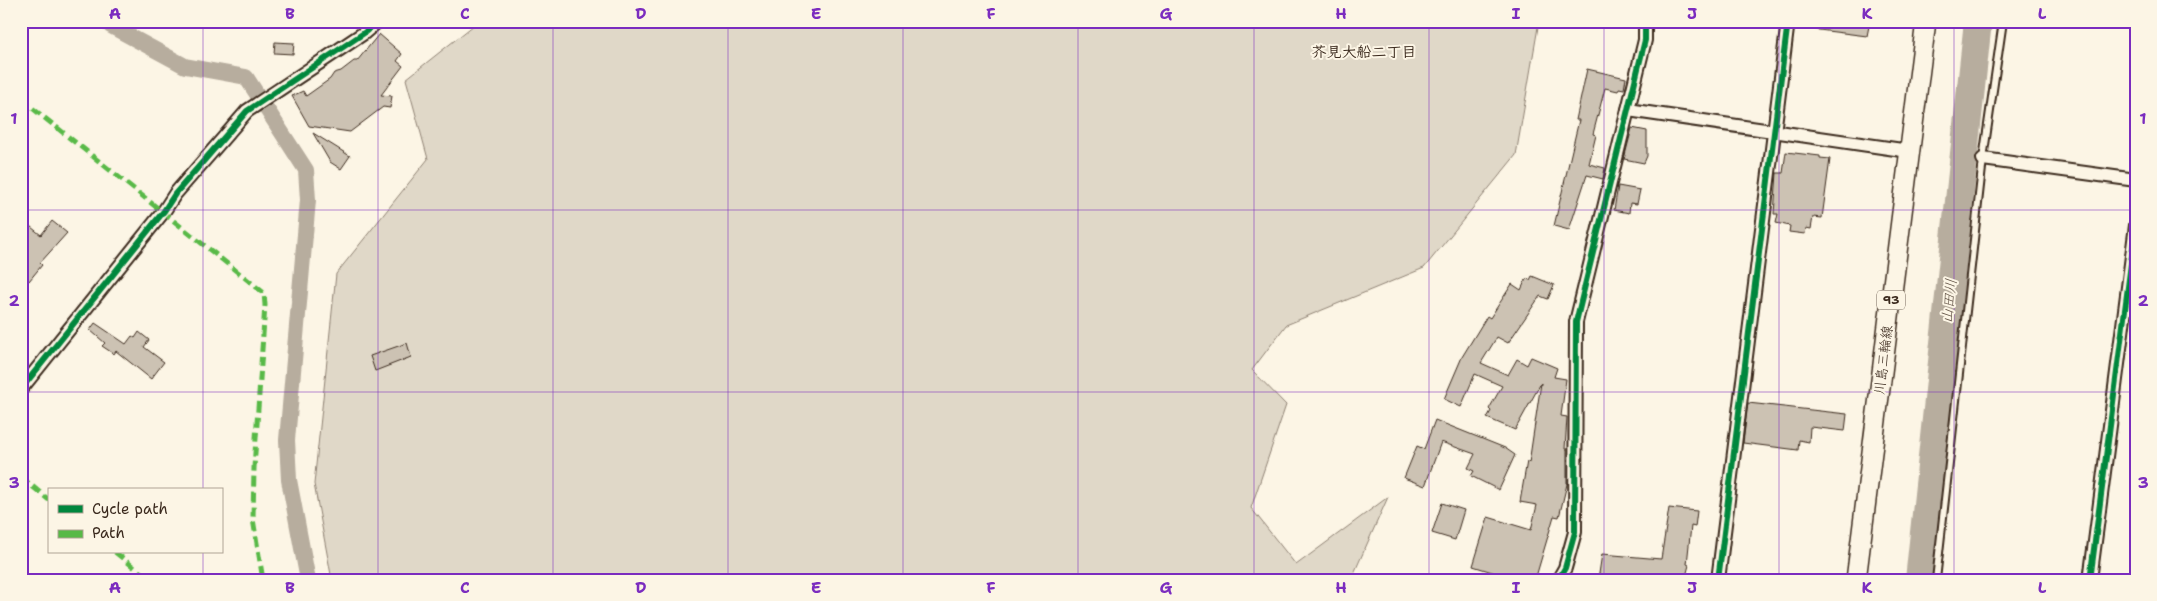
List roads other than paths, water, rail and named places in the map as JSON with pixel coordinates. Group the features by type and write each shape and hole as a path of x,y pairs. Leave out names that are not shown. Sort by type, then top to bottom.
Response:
{"main road":[{"name":"川島三輪線","path":"1856,580 1926,21"}],"street":[{"path":"21,389 164,211 175,194 247,111 357,38 378,21"},
{"path":"1558,580 1565,568 1575,532 1576,322 1628,110 1644,40 1645,21"},
{"path":"1718,580 1788,21"},
{"path":"1628,110 1909,151"},
{"path":"1983,159 2136,180"},
{"path":"2090,580 2136,225"}],"lane":[{"path":"1936,580 1983,159 2003,21"}],"waterway":[{"path":"107,21 111,26 185,66 246,77 306,170 308,200 287,440 289,480 308,580"},
{"name":"山田川","path":"1919,580 1978,21"}],"district":[{"name":"芥見大船二丁目","path":"1364,52"}]}
